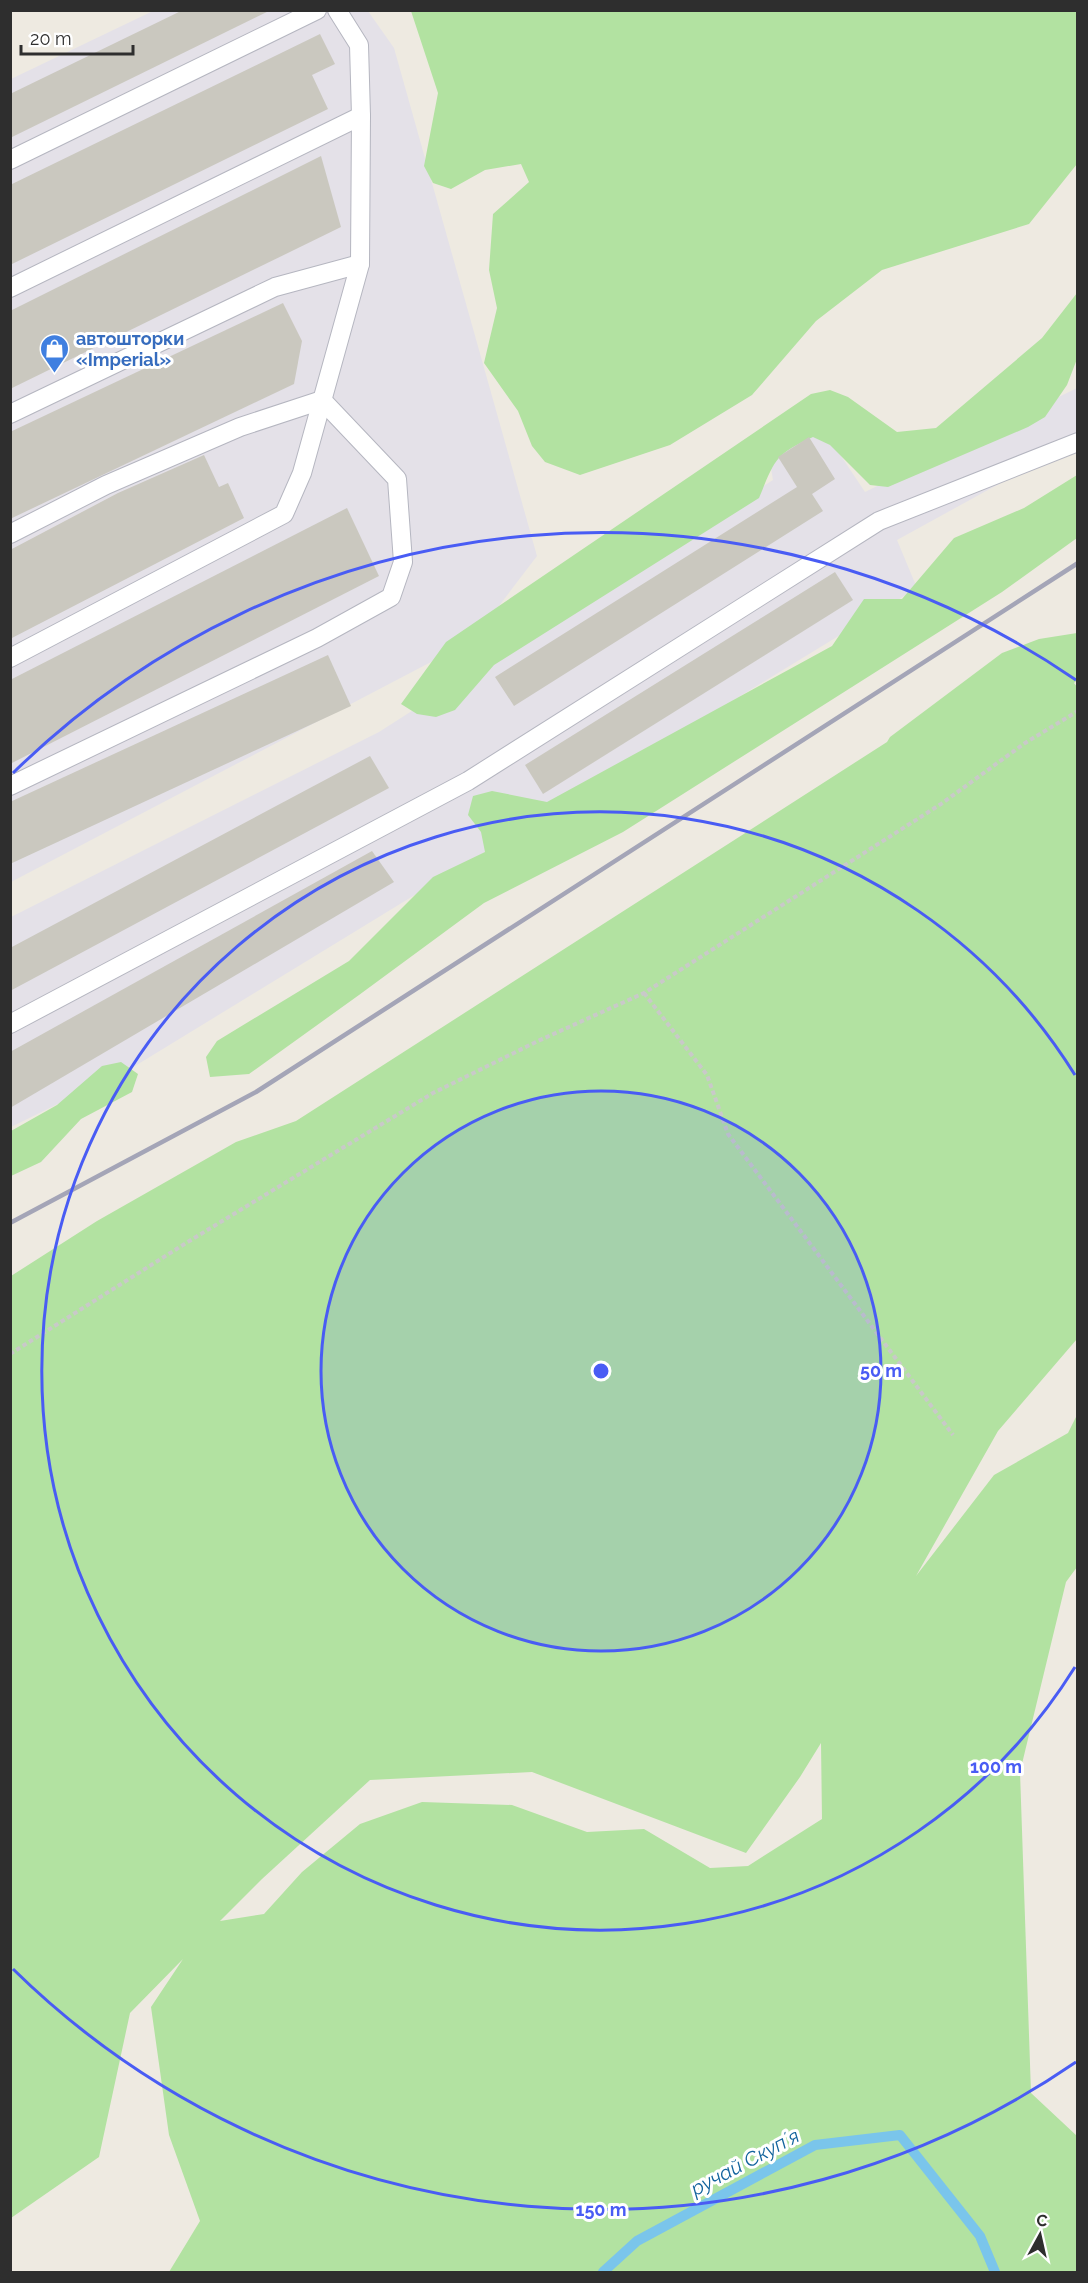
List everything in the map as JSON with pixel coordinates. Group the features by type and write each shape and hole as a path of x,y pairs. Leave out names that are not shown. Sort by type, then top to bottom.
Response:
{"lane":[{"path":"10,160 318,10"},
{"path":"10,658 284,514 302,473 360,264 359,45 337,10"},
{"path":"10,288 361,116"},
{"path":"10,414 275,287 360,264"},
{"path":"10,534 106,484 240,427 322,400"},
{"path":"10,786 317,638 391,597 403,562 397,480 322,400"},
{"path":"10,1024 468,781 879,521 1077,442"}],"path":[{"path":"10,1354 186,1243 433,1093 538,1041 644,993 941,804 1025,743 1077,711"},
{"path":"644,993 706,1075 728,1134 953,1436"}],"shaded area":[{"path":"153,11 368,11 394,48 537,556 473,640 11,882 11,79"},
{"path":"1077,388 1077,441 897,540 917,588 135,1066 11,1127 11,917 379,732 773,480 768,451 819,423 865,492"}],"green space":[{"path":"411,11 1077,11 1077,164 1029,224 882,270 816,321 752,395 670,445 580,475 545,462 532,446 518,411 484,363 497,308 489,270 493,214 529,182 521,164 485,170 451,189 433,183 424,166 438,93"},
{"path":"1077,293 1077,359 1067,385 1045,417 1028,427 888,487 870,485 830,445 813,437 790,449 777,460 759,498 494,665 455,710 436,717 417,714 401,704 446,642 811,394 830,390 848,397 897,432 936,428 1042,338"},
{"path":"1077,475 1077,538 1002,592 623,832 484,903 249,1074 210,1077 206,1057 217,1041 349,961 433,877 485,852 481,832 468,815 473,796 492,791 547,802 832,646 864,599 902,599 954,538 1024,508"},
{"path":"1077,633 1077,680 1074,683 1078,688 1077,1339 998,1431 916,1576 994,1475 1068,1433 1077,1415 1077,1567 1066,1582 1020,1772 1031,2093 1077,2136 1077,2272 169,2272 200,2221 169,2135 151,2007 183,1959 130,2013 99,2157 11,2218 11,1276 97,1221 236,1142 296,1121 887,742 890,737 1002,653 1039,639","holes":["821,1743 822,1819 748,1866 710,1868 644,1829 587,1832 512,1805 422,1802 360,1824 302,1872 264,1914 220,1921 262,1879 370,1780 532,1772 746,1853 800,1777"]},
{"path":"121,1062 138,1074 132,1092 81,1119 41,1162 11,1176 11,1131 57,1105 102,1066"}],"building":[{"path":"183,10 271,10 10,138 10,94"},
{"path":"320,34 335,64 312,75 328,109 10,265 10,185"},
{"path":"321,156 341,227 10,389 10,311"},
{"path":"283,303 302,341 294,384 10,519 10,432"},
{"path":"809,437 835,479 812,494 823,511 514,706 495,677 797,487 778,457"},
{"path":"204,455 219,487 228,483 244,518 10,639 10,550 118,493"},
{"path":"347,508 379,576 10,764 10,680"},
{"path":"835,572 853,600 543,794 525,765"},
{"path":"328,655 351,706 10,864 10,802"},
{"path":"370,756 389,788 10,991 10,948"},
{"path":"372,851 394,882 10,1108 10,1052"}],"waterway":[{"name":"ручай Скупʼя","path":"603,2272 637,2241 815,2145 900,2135 980,2236 995,2272"}],"railway":[{"path":"10,1223 256,1092 1078,563"}],"place":[{"name":"автошторки «Imperial»","path":"55,374"}]}
